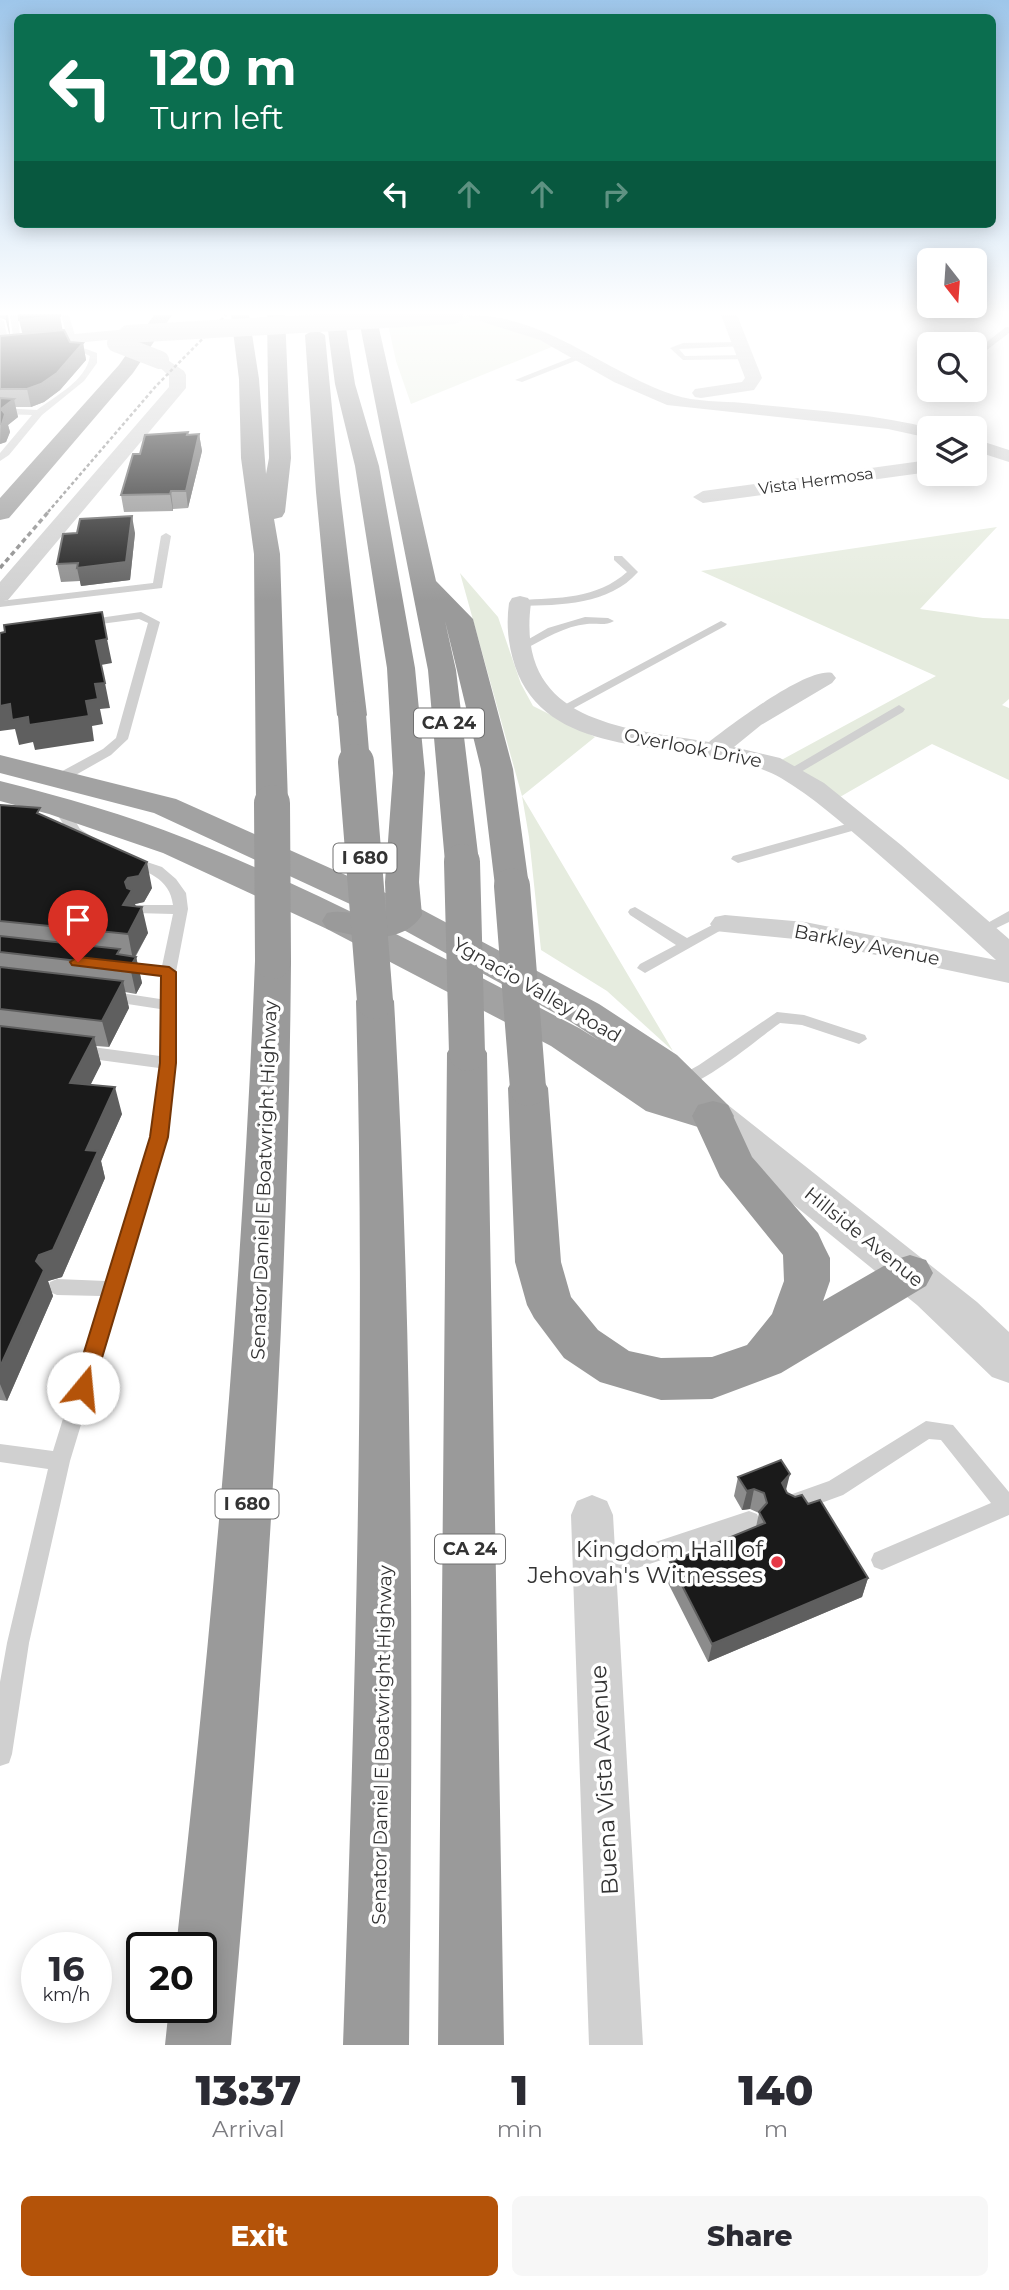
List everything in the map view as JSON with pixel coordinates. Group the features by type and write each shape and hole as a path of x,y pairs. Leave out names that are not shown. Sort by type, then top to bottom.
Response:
{"highway":[{"path":"0,513 90,410"},
{"name":"Senator Daniel E Boatwright Highway","path":"198,2045 238,1633 265,1207 273,961 272,803 267,554 253,458 251,410"},
{"path":"267,554 280,458 279,410"},
{"name":"Senator Daniel E Boatwright Highway","path":"321,410 352,715 374,1001 382,1186 386,1423 376,2045"},
{"path":"340,920 382,928 404,915 402,881 409,773 401,668 367,466 352,410"},
{"name":"CA 24","path":"388,410 425,585 449,719 462,862 467,1053 471,2045"},
{"path":"425,585 459,619 497,769 512,887 528,1087 538,1262 550,1305 581,1344 617,1368 661,1379 712,1378 764,1359 910,1273"},
{"name":"Ygnacio Valley Road","path":"0,764 340,920 565,1037 660,1101 713,1116"},
{"name":"Ygnacio Valley Road","path":"0,791 60,793 165,806 404,915 585,1013 663,1065 713,1116"},
{"path":"713,1116 734,1166 802,1246 807,1258 807,1281 792,1324 764,1359"}],"street":[{"path":"0,595 158,410"},
{"path":"754,410 888,424 917,430"},
{"path":"987,449 1008,456"},
{"path":"987,458 1008,456"},
{"name":"Vista Hermosa","path":"703,497 917,468"},
{"name":"Overlook Drive","path":"520,603 516,618 522,647 533,685 548,704 607,732 715,750 774,764 822,792 1009,956"},
{"path":"715,750 752,720 824,678"},
{"name":"Barkley Avenue","path":"725,924 805,931 1009,973"},
{"name":"Hillside Avenue","path":"713,1116 910,1273 961,1316 1009,1363"},
{"name":"Buena Vista Avenue","path":"592,1515 616,2045"}],"lane":[{"path":"0,458 44,410"},
{"path":"0,411 40,413"},
{"path":"0,604 158,586 166,536"},
{"path":"520,603 582,599 612,587 633,572 618,558"},
{"path":"0,1754 19,1643 60,1461 159,1137 168,1063 169,972 181,909 179,893 157,870 111,852 75,831 60,793 122,738 153,622 141,615 68,625"},
{"path":"522,647 573,622 594,619 608,621"},
{"path":"559,711 721,624"},
{"path":"789,773 899,709"},
{"path":"738,859 860,824"},
{"path":"140,910 181,909"},
{"path":"635,912 687,945"},
{"path":"982,930 1009,916"},
{"path":"645,968 725,924"},
{"path":"104,965 169,972"},
{"path":"89,994 167,1005"},
{"path":"680,1083 705,1069 778,1017 804,1020 859,1039"},
{"path":"61,1049 168,1063"},
{"path":"58,1287 113,1289"},
{"path":"791,1504 836,1488 926,1430 946,1431 1007,1506 882,1560"},
{"path":"0,1453 60,1461"},
{"path":"594,1572 749,1521"}],"shaded area":[{"path":"997,527 920,609 1009,619 1009,699 1002,705 1009,708 1009,780 932,744 833,801 774,764 936,676 701,571"},
{"path":"460,573 498,617 521,684 533,706 595,737 522,796"},
{"path":"522,796 673,1051 607,991 541,950"}],"building":[{"path":"0,410 2,410 5,414 0,424"},
{"path":"188,432 187,435 199,434 186,491 121,495 133,454 140,454 145,435"},
{"path":"132,516 126,562 77,568 78,563 57,564 63,534 77,533 80,519"},
{"path":"102,612 107,639 96,641 105,683 95,684 98,699 86,701 89,716 29,725 28,717 12,720 10,704 0,706 0,633 5,632 4,625"},
{"path":"0,805 40,808 37,813 147,862 139,876 128,878 125,882 127,888 132,890 123,905 142,907 128,934 0,921"},
{"path":"0,936 120,949 117,954 136,957 130,967 0,952"},
{"path":"0,967 123,981 102,1021 0,1009"},
{"path":"0,1026 94,1037 70,1083 115,1087 86,1150 98,1151 53,1250 39,1255 36,1261 44,1270 0,1367"},
{"name":"Kingdom Hall of Jehovah's Witnesses","path":"781,1460 790,1474 782,1483 787,1493 795,1497 802,1495 808,1504 820,1500 868,1578 712,1644 670,1562 765,1523 759,1512 767,1503 764,1493 754,1489 747,1491 738,1477"}],"railway":[{"path":"48,512 135,410"},
{"path":"0,568 50,510"}],"place":[{"name":"Kingdom Hall of Jehovah's Witnesses","path":"777,1562"}],"route":[{"path":"78,962 169,972 168,1063 159,1137 83,1388"}]}
